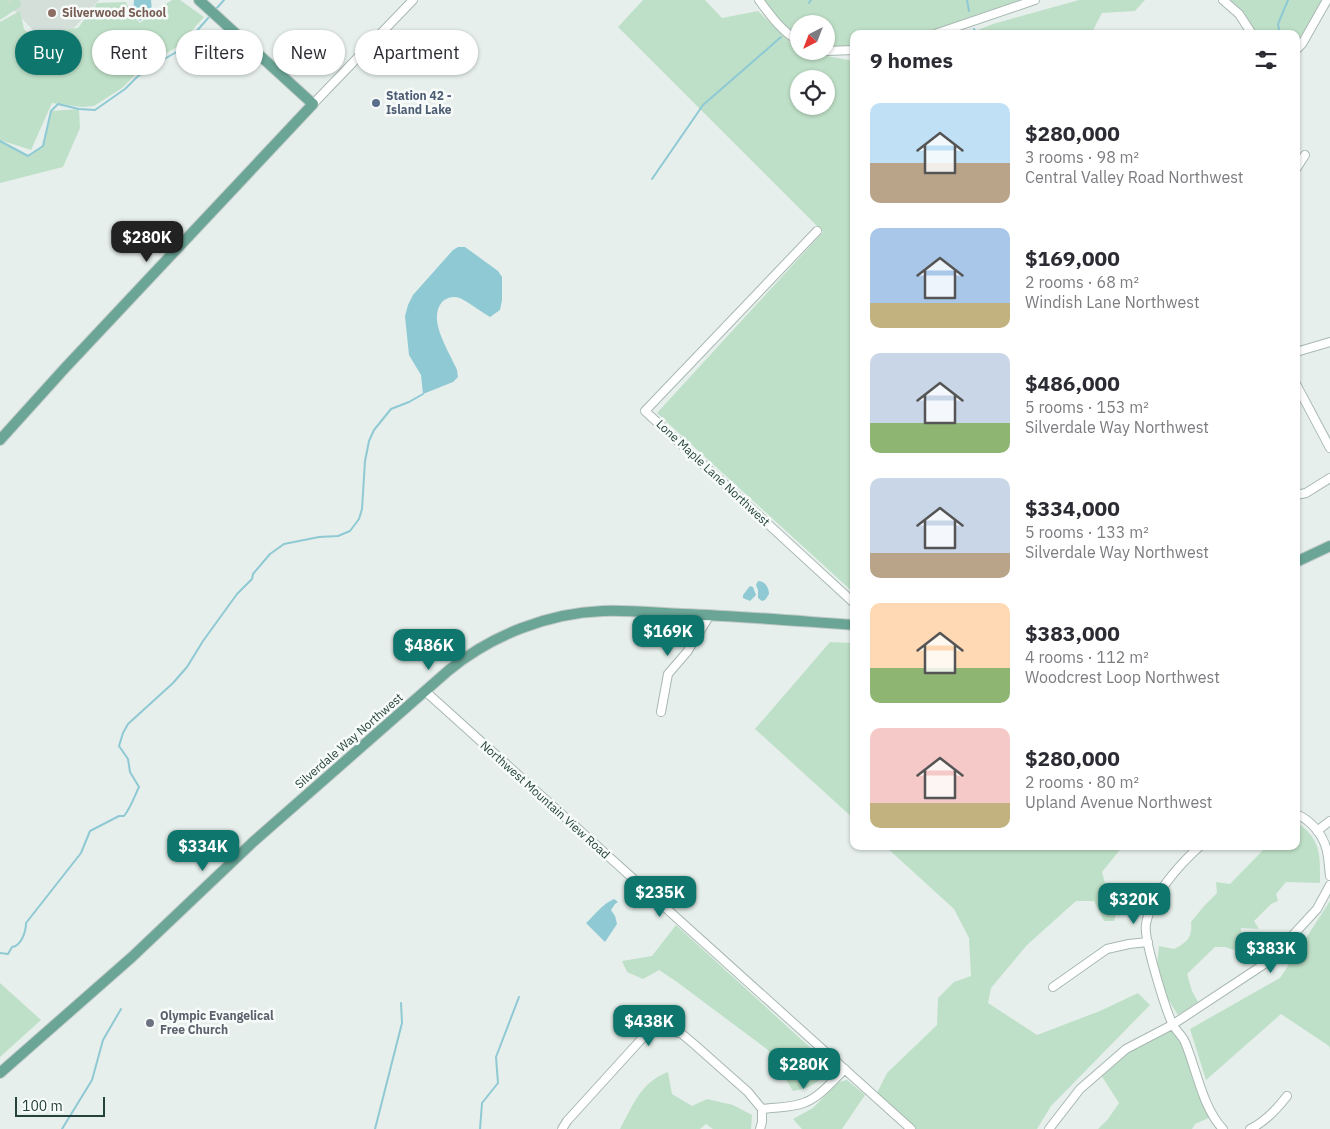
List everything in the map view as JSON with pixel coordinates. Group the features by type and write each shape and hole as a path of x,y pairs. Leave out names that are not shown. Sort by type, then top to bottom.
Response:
{"main road":[{"path":"0,440 77,355 313,104 199,0"},
{"path":"1300,560 1330,546"},
{"name":"Silverdale Way Northwest","path":"0,1073 132,957 253,842 425,691 459,662 480,648 517,630 548,620 578,613 602,611 710,615 850,625"}],"street":[{"path":"313,104 413,0"},
{"path":"759,0 777,24 790,36"},
{"path":"947,30 1035,0"},
{"path":"1223,0 1243,19 1250,30"},
{"path":"1300,46 1327,0"},
{"path":"835,51 850,50"},
{"path":"1300,163 1305,155"},
{"name":"Lone Maple Lane Northwest","path":"817,231 645,411 850,599"},
{"path":"1300,351 1330,342"},
{"path":"1300,392 1330,448"},
{"path":"1300,494 1306,493 1330,478"},
{"path":"662,712 668,674 687,652 710,615"},
{"name":"Northwest Mountain View Road","path":"425,691 911,1129"},
{"path":"1300,817 1311,824 1325,844 1330,876"},
{"path":"1317,831 1330,821"},
{"path":"1196,850 1168,881 1154,902 1145,926 1159,986 1172,1025 1184,1041 1213,1116 1223,1129"},
{"path":"1049,1129 1080,1089 1126,1049 1172,1025 1269,962 1317,909 1330,885"},
{"path":"1053,987 1107,949 1148,942"},
{"path":"562,1129 567,1121 647,1033 654,1030 668,1029 682,1034 748,1092 762,1109 760,1129"},
{"path":"762,1109 798,1105 807,1102 820,1094 845,1069"},
{"path":"1250,1129 1258,1125 1277,1109 1287,1096"}],"shaded area":[{"name":"Silverwood School","path":"4,0 99,0 72,30 32,29"}],"green space":[{"path":"0,0 7,0 13,4 9,0 20,0 21,6 0,20"},
{"path":"172,0 180,0 204,17 192,30 176,30 176,48 166,53 166,30 92,30 92,75 135,75 122,88 94,106 82,107 52,103 31,150 0,140 0,22 20,11 25,30 15,30 15,75 82,75 82,30 62,30 78,28 97,3 126,2 131,13 140,23"},
{"path":"643,0 705,0 722,18 758,11 790,42 790,60 835,60 835,58 850,60 850,589 657,413 823,232 618,27"},
{"path":"759,0 1035,0 947,30 850,30 850,50 835,51 835,15 790,15 790,32"},
{"path":"1079,0 1145,0 1135,11 1102,13 1093,30 978,30"},
{"path":"1223,0 1327,0 1300,44 1300,30 1249,30"},
{"path":"79,109 80,128 63,167 0,183 0,141 28,156 43,146 51,111"},
{"path":"830,642 850,643 850,815 755,729"},
{"path":"1300,825 1311,835 1315,842 1320,864 1320,883 1286,882 1276,894 1278,901 1271,904 1254,921 1259,929 1241,928 1241,952 1225,947 1215,947 1187,974 1192,991 1198,1002 1178,1015 1166,996 1157,966 1159,946 1174,949 1188,939 1191,932 1191,922 1217,893 1216,882 1230,884 1263,850 1300,850"},
{"path":"889,850 1120,850 1102,872 1106,887 1120,901 1114,921 1104,921 1094,901 1076,901 1027,945 991,988 988,1003 1037,1035 1100,1011 1138,993 1150,1005 1051,1106 1037,1129 912,1129 876,1095 887,1073 937,1025 938,998 954,982 971,976 969,938 954,909"},
{"path":"1330,901 1330,1049 1329,1046 1281,1014 1206,1080 1190,1029 1280,978"},
{"path":"676,925 826,1062 827,1071 816,1083 793,1091 768,1050 677,982 659,970 643,979 627,972 622,961 652,956"},
{"path":"0,983 41,1020 0,1057"},
{"path":"1172,1025 1184,1041 1213,1116 1195,1124 1192,1129 1098,1129 1119,1103 1099,1072 1126,1049"},
{"path":"668,1072 672,1094 692,1106 707,1099 733,1105 752,1115 751,1129 713,1129 706,1124 700,1129 620,1129 644,1088 659,1076"},
{"path":"847,1080 865,1095 842,1129 802,1129 793,1119 813,1108 839,1082"}],"water":[{"path":"134,0 151,0 152,11 140,21 133,13"},
{"path":"458,247 465,247 498,271 502,277 500,310 490,317 460,298 451,297 442,302 438,309 438,326 457,370 458,377 453,382 423,394 421,375 409,355 405,316 413,295 453,250"},
{"path":"758,581 765,584 769,592 765,600 762,601 758,598 756,585"},
{"path":"750,586 753,587 756,595 750,601 743,598 743,595"},
{"path":"614,899 618,902 611,910 617,924 605,942 586,923 602,907"}],"waterway":[{"path":"216,9 224,0"},
{"path":"967,0 969,11"},
{"path":"1279,30 1278,24 1288,0"},
{"path":"0,141 28,156 43,146 51,111 58,104 79,109 95,110 125,89 152,66 180,50 209,17"},
{"path":"652,179 703,105 781,37"},
{"path":"0,953 8,954 12,947 18,944 24,934 26,923 81,853 90,831 119,816 124,816 129,809 139,787 130,772 128,759 119,746 128,724 173,683 187,667 237,594 252,579 253,574 270,554 284,544 319,537 338,536 350,531 359,519 362,509 365,461 369,441 374,430 391,409 423,394"},
{"path":"480,1129 482,1103 498,1083 496,1057 519,997"},
{"path":"375,1129 402,1023 401,1003"},
{"path":"62,1129 92,1080 103,1040 121,1009"}],"place":[{"name":"Silverwood School","path":"52,13"},
{"name":"Station 42 - Island Lake","path":"376,103"},
{"name":"Olympic Evangelical Free Church","path":"150,1023"}]}
